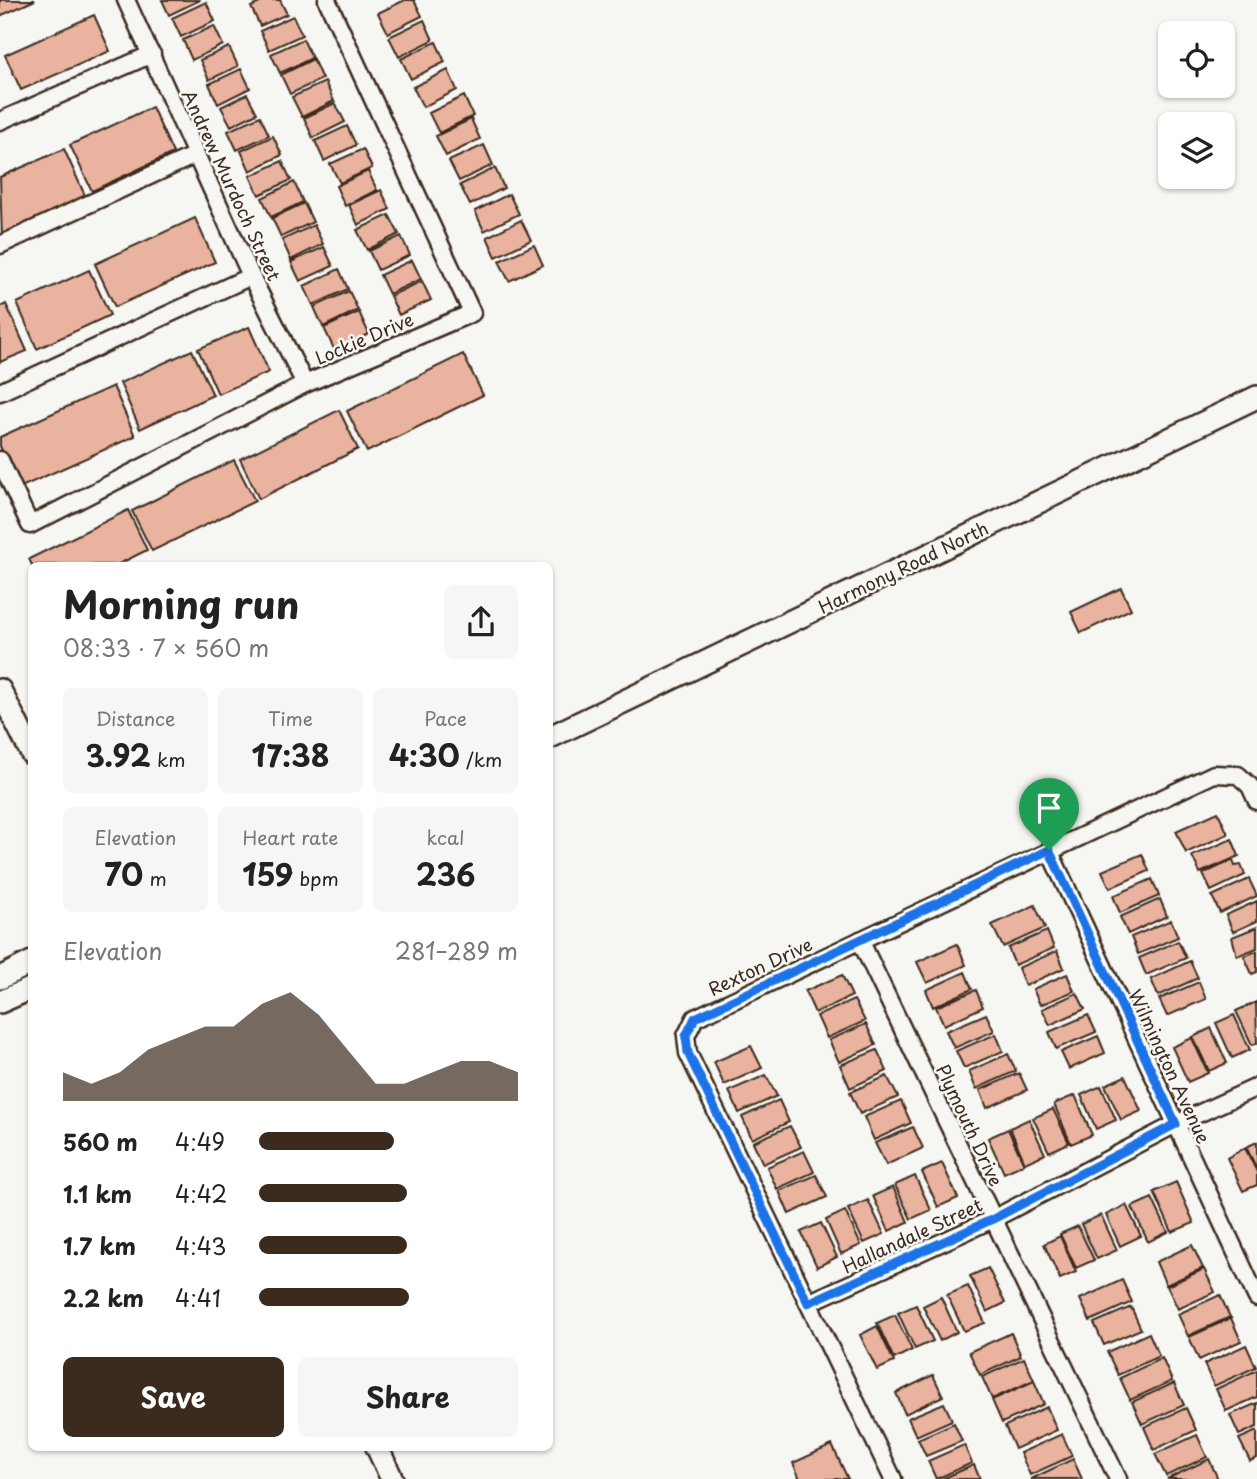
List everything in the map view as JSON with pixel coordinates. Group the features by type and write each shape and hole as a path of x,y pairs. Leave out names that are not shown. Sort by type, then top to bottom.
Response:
{"main road":[{"name":"Harmony Road North","path":"553,736 1257,397"},
{"path":"0,690 28,746"},
{"path":"0,978 28,964"},
{"path":"0,1002 28,990"},
{"path":"379,1451 392,1479"}],"street":[{"name":"Andrew Murdoch Street","path":"126,0 251,276 305,384"},
{"name":"Lockie Drive","path":"0,460 30,525 305,384 471,313 327,0"},
{"path":"0,121 152,54"},
{"path":"0,245 195,155"},
{"path":"0,392 251,276"},
{"name":"Rexton Drive","path":"893,1479 688,1053 686,1036 695,1018 1214,775 1238,775 1250,786 1257,801"},
{"name":"Wilmington Avenue","path":"1049,850 1257,1298"},
{"name":"Plymouth Drive","path":"860,940 1118,1479"},
{"name":"Hallandale Street","path":"808,1303 993,1219 1176,1124 1257,1087"}],"building":[{"path":"0,0 35,0 0,16"},
{"path":"162,0 200,0 169,15"},
{"path":"266,0 280,0 287,14 260,26 251,7"},
{"path":"405,0 414,0 422,16 388,33 378,13"},
{"path":"206,2 215,21 181,37 172,18"},
{"path":"94,15 110,51 21,90 5,55"},
{"path":"293,16 302,35 269,50 260,31"},
{"path":"424,20 433,40 399,57 389,37"},
{"path":"214,26 223,45 192,60 183,40"},
{"path":"303,39 312,58 280,73 271,54"},
{"path":"436,42 445,62 411,79 401,59"},
{"path":"229,47 238,66 209,80 200,60"},
{"path":"313,59 322,79 290,94 281,75"},
{"path":"241,69 250,88 218,104 209,84"},
{"path":"448,70 457,90 423,107 413,87"},
{"path":"325,82 334,101 302,117 292,97"},
{"path":"247,94 257,113 231,126 221,107"},
{"path":"464,96 473,116 439,133 429,113"},
{"path":"335,103 345,122 313,138 304,118"},
{"path":"152,107 173,153 92,191 70,145"},
{"path":"260,116 269,135 237,150 228,131"},
{"path":"471,119 480,139 446,156 436,136"},
{"path":"347,126 356,145 324,161 315,141"},
{"path":"273,136 282,155 250,171 241,151"},
{"path":"484,145 493,165 459,181 449,161"},
{"path":"64,149 87,200 2,238 0,177"},
{"path":"363,149 372,168 340,183 330,164"},
{"path":"282,161 291,180 259,195 250,176"},
{"path":"495,168 504,188 470,205 460,185"},
{"path":"368,171 377,190 345,206 336,186"},
{"path":"294,182 303,202 271,217 262,198"},
{"path":"381,190 390,209 358,225 349,205"},
{"path":"509,194 519,214 484,231 475,211"},
{"path":"304,203 313,222 281,237 272,218"},
{"path":"389,215 399,234 367,250 357,230"},
{"path":"195,218 215,262 115,307 95,264"},
{"path":"521,220 531,240 496,257 487,237"},
{"path":"314,225 323,244 291,260 282,240"},
{"path":"401,236 410,255 378,270 369,251"},
{"path":"534,245 543,265 509,281 499,261"},
{"path":"324,247 333,266 300,281 291,262"},
{"path":"412,260 421,279 389,294 380,275"},
{"path":"339,269 348,289 313,305 304,286"},
{"path":"89,270 110,315 37,349 17,303"},
{"path":"422,281 431,300 399,315 390,296"},
{"path":"349,291 358,310 323,327 314,307"},
{"path":"6,304 27,351 0,362 0,307"},
{"path":"359,312 369,334 335,351 324,328"},
{"path":"249,327 269,372 218,394 198,349"},
{"path":"192,350 213,395 140,429 120,383"},
{"path":"463,354 483,395 367,452 347,411"},
{"path":"113,386 135,436 19,488 0,446 0,437"},
{"path":"339,410 358,449 259,499 240,459"},
{"path":"234,460 255,501 152,551 132,511"},
{"path":"128,510 147,550 123,562 30,562 29,559"},
{"path":"1121,588 1131,609 1081,633 1071,612"},
{"path":"1218,812 1228,834 1186,853 1176,831"},
{"path":"1232,839 1239,856 1200,873 1192,856"},
{"path":"1142,854 1149,871 1110,888 1102,871"},
{"path":"1233,860 1235,866 1241,865 1245,875 1211,891 1203,874"},
{"path":"1152,879 1159,896 1120,913 1113,896"},
{"path":"1249,879 1257,896 1220,913 1212,896"},
{"path":"1160,899 1167,916 1128,934 1120,917"},
{"path":"1257,901 1257,921 1233,932 1226,915"},
{"path":"1035,905 1045,928 1003,947 992,925"},
{"path":"1171,920 1178,937 1138,954 1131,937"},
{"path":"1257,927 1257,948 1237,956 1232,937"},
{"path":"1047,931 1054,948 1015,965 1008,948"},
{"path":"1178,941 1186,958 1146,975 1139,958"},
{"path":"957,944 966,965 927,983 917,962"},
{"path":"1057,951 1064,968 1025,986 1018,968"},
{"path":"1257,951 1257,972 1252,974 1244,956"},
{"path":"1190,961 1198,978 1158,996 1151,979"},
{"path":"965,972 972,989 933,1007 926,990"},
{"path":"1067,974 1074,991 1040,1005 1033,989"},
{"path":"842,975 852,996 815,1013 805,991"},
{"path":"1199,982 1206,999 1167,1016 1159,999"},
{"path":"976,990 983,1007 944,1025 936,1007"},
{"path":"1077,993 1085,1009 1050,1025 1042,1009"},
{"path":"854,1000 865,1021 827,1038 817,1016"},
{"path":"1256,1002 1257,1043 1252,1045 1236,1011"},
{"path":"986,1014 994,1031 954,1048 946,1031"},
{"path":"1088,1015 1096,1032 1056,1049 1049,1032"},
{"path":"1234,1015 1250,1050 1232,1058 1216,1023"},
{"path":"866,1024 876,1045 839,1062 829,1040"},
{"path":"1211,1028 1227,1063 1209,1071 1193,1037"},
{"path":"996,1034 1003,1051 964,1068 956,1051"},
{"path":"1098,1036 1105,1053 1069,1069 1061,1052"},
{"path":"1192,1038 1208,1073 1188,1082 1172,1047"},
{"path":"751,1046 762,1068 724,1085 714,1062"},
{"path":"877,1050 887,1071 850,1088 840,1065"},
{"path":"1008,1054 1016,1071 976,1089 969,1071"},
{"path":"1019,1073 1027,1090 987,1108 980,1090"},
{"path":"766,1075 777,1096 739,1113 729,1091"},
{"path":"887,1076 898,1097 860,1114 850,1092"},
{"path":"1125,1076 1141,1111 1121,1120 1105,1085"},
{"path":"1101,1086 1116,1120 1096,1129 1081,1095"},
{"path":"1075,1095 1092,1135 1071,1144 1054,1104"},
{"path":"779,1100 789,1122 752,1139 742,1117"},
{"path":"901,1101 911,1123 874,1140 864,1117"},
{"path":"1053,1109 1069,1143 1049,1152 1033,1118"},
{"path":"1029,1119 1045,1154 1025,1163 1010,1128"},
{"path":"790,1126 801,1147 763,1164 753,1142"},
{"path":"913,1127 923,1148 886,1165 875,1143"},
{"path":"1008,1129 1024,1164 1004,1173 988,1138"},
{"path":"1257,1142 1257,1169 1246,1147"},
{"path":"1245,1148 1257,1172 1257,1185 1243,1191 1227,1158"},
{"path":"804,1151 814,1172 777,1189 767,1167"},
{"path":"942,1163 958,1198 938,1207 922,1172"},
{"path":"816,1175 827,1197 789,1214 779,1191"},
{"path":"915,1176 931,1210 911,1219 895,1185"},
{"path":"1176,1182 1194,1223 1172,1232 1154,1192"},
{"path":"893,1187 908,1222 889,1231 873,1196"},
{"path":"1152,1198 1168,1232 1148,1242 1132,1207"},
{"path":"868,1200 884,1234 864,1243 848,1209"},
{"path":"1126,1205 1141,1236 1120,1246 1106,1215"},
{"path":"845,1211 861,1245 841,1254 826,1220"},
{"path":"1101,1215 1117,1250 1097,1259 1081,1224"},
{"path":"821,1223 837,1257 817,1267 801,1232"},
{"path":"1078,1226 1094,1260 1076,1268 1060,1234"},
{"path":"1060,1236 1076,1272 1060,1279 1044,1244"},
{"path":"1192,1245 1203,1268 1166,1285 1156,1262"},
{"path":"988,1268 1005,1303 987,1312 970,1276"},
{"path":"1204,1269 1215,1292 1178,1309 1167,1286"},
{"path":"1122,1280 1132,1302 1090,1321 1080,1299"},
{"path":"968,1286 985,1323 964,1331 947,1295"},
{"path":"1220,1295 1230,1317 1188,1336 1178,1314"},
{"path":"941,1297 957,1332 940,1341 923,1306"},
{"path":"916,1305 933,1341 915,1349 898,1313"},
{"path":"1131,1307 1141,1329 1104,1345 1094,1323"},
{"path":"895,1315 912,1350 894,1359 877,1323"},
{"path":"1231,1318 1241,1341 1199,1360 1189,1337"},
{"path":"877,1326 894,1362 877,1370 860,1335"},
{"path":"1011,1333 1021,1356 980,1375 969,1352"},
{"path":"1149,1333 1159,1356 1118,1375 1107,1352"},
{"path":"1246,1345 1256,1367 1214,1386 1204,1364"},
{"path":"1024,1358 1034,1380 992,1399 982,1377"},
{"path":"1162,1358 1172,1381 1130,1400 1120,1378"},
{"path":"1257,1370 1257,1397 1226,1411 1216,1389"},
{"path":"933,1375 943,1396 905,1414 896,1393"},
{"path":"1034,1381 1044,1404 1002,1423 992,1400"},
{"path":"1174,1383 1184,1405 1142,1424 1132,1402"},
{"path":"944,1403 952,1420 916,1436 908,1418"},
{"path":"1257,1403 1257,1427 1239,1435 1230,1415"},
{"path":"1047,1407 1057,1430 1015,1449 1005,1426"},
{"path":"1186,1408 1196,1430 1154,1450 1144,1427"},
{"path":"954,1423 962,1441 926,1456 918,1439"},
{"path":"1257,1431 1257,1458 1250,1461 1239,1439"},
{"path":"1062,1434 1072,1456 1030,1475 1020,1453"},
{"path":"1197,1435 1207,1457 1166,1476 1155,1454"},
{"path":"832,1445 848,1479 800,1479 793,1463"},
{"path":"964,1445 972,1463 936,1479 928,1461"},
{"path":"1073,1459 1082,1479 1031,1479"},
{"path":"1209,1459 1218,1479 1167,1479"},
{"path":"974,1465 980,1479 942,1479"}],"route":[{"path":"1049,850 1176,1124 993,1219 808,1303 688,1053 686,1036 695,1018 1049,850"}]}
